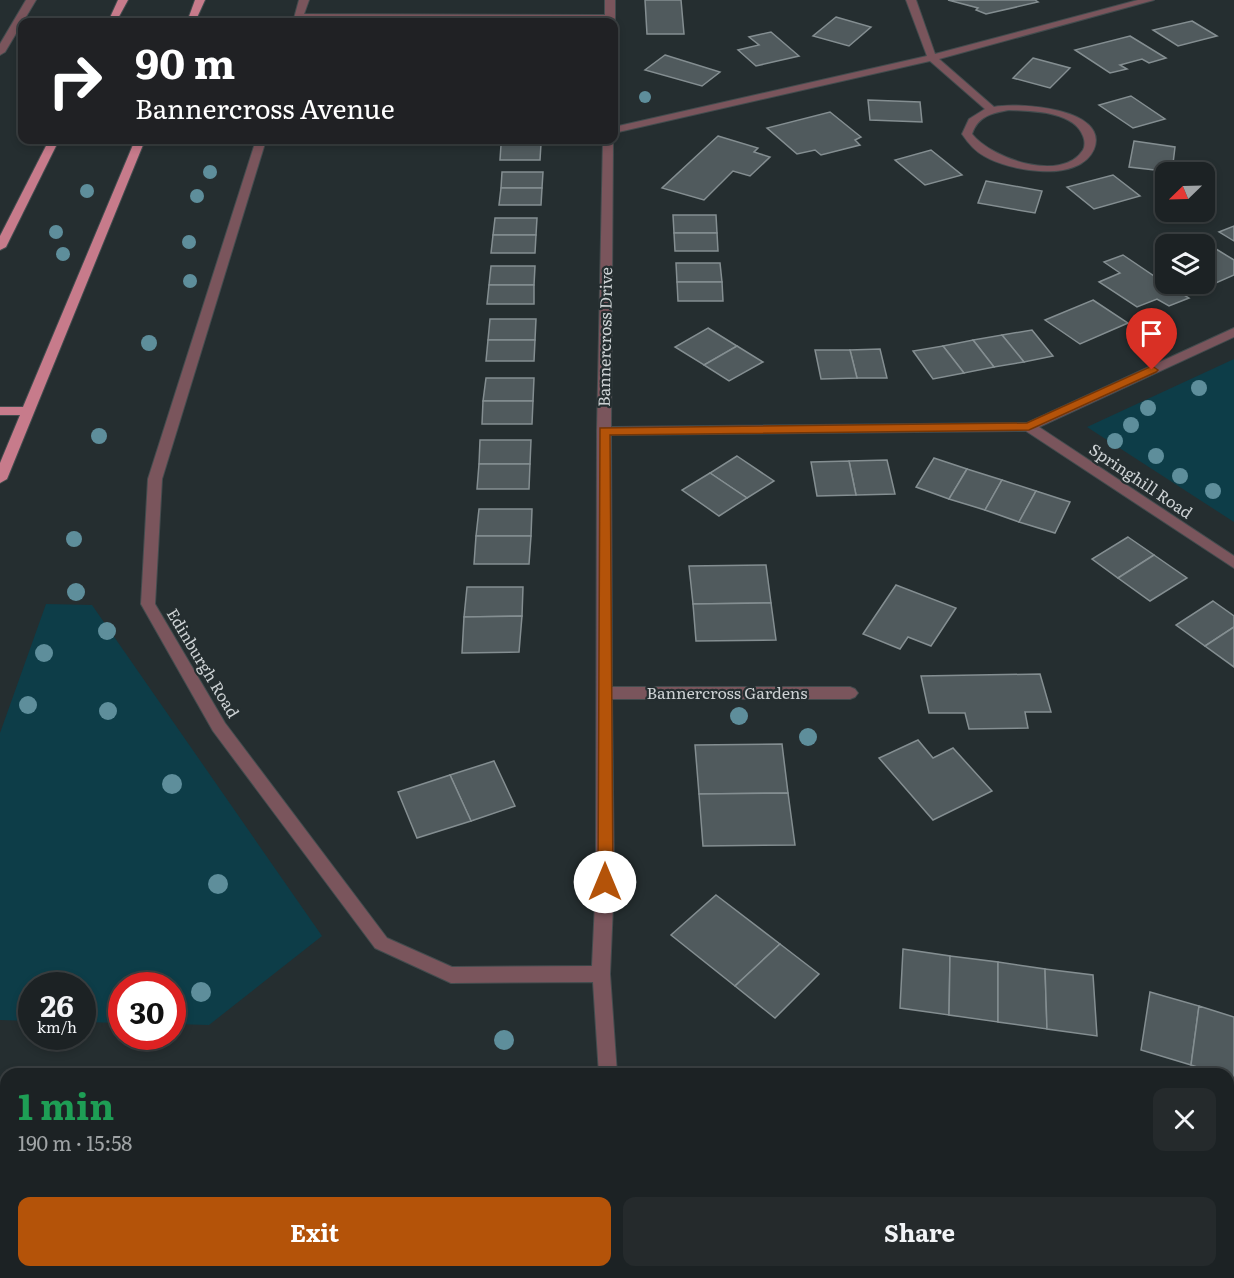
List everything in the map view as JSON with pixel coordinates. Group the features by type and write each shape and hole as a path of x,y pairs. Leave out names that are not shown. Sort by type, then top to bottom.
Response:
{"main road":[{"path":"114,18 123,0"},
{"path":"193,18 200,0"},
{"path":"0,247 52,144"},
{"path":"0,479 138,144"},
{"path":"0,411 27,411"}],"street":[{"path":"20,18 31,0"},
{"path":"299,18 304,0"},
{"path":"610,0 610,18"},
{"path":"911,0 932,58 992,110 1029,107 1065,116 1079,124 1088,134 1091,144 1087,153 1076,161 1060,166 1030,167 1000,161 978,149 972,144 967,134 969,124 978,116 992,110"},
{"path":"618,129 932,58 1149,0"},
{"path":"0,52 18,22"},
{"name":"Edinburgh Road","path":"260,144 155,479 148,604 219,727 381,943 451,975 601,974"},
{"name":"Bannercross Drive","path":"608,144 604,431 605,882 601,974 608,1068"},
{"path":"604,431 1029,427 1234,332"},
{"name":"Springhill Road","path":"1029,427 1234,563"},
{"name":"Bannercross Gardens","path":"605,693 850,693"}],"shaded area":[{"path":"1234,359 1234,522 1087,427"},
{"path":"46,604 92,605 322,936 209,1025 186,1024 186,972 108,972 108,1023 96,1022 96,972 18,972 18,1021 0,1020 0,733"}],"building":[{"path":"645,0 681,0 684,34 647,34"},
{"path":"948,0 1035,0 1038,2 986,14 976,10 978,8"},
{"path":"836,17 871,27 849,46 813,36"},
{"path":"1192,21 1217,36 1178,46 1153,30"},
{"path":"771,32 799,56 756,66 738,50 759,45 749,37"},
{"path":"1130,36 1166,58 1149,63 1142,59 1120,65 1127,69 1110,73 1075,50"},
{"path":"665,55 720,72 702,86 645,70"},
{"path":"1033,58 1070,68 1050,88 1013,78"},
{"path":"1131,96 1165,119 1133,128 1099,105"},
{"path":"868,100 920,102 922,122 870,120"},
{"path":"830,112 861,137 855,140 860,145 821,155 815,150 797,154 767,128"},
{"path":"718,136 758,148 754,152 770,157 750,176 733,171 704,200 662,188"},
{"path":"1134,141 1175,147 1173,162 1155,162 1155,170 1129,167"},
{"path":"541,144 540,160 500,160 501,145"},
{"path":"931,150 962,175 925,185 895,160"},
{"path":"502,172 543,172 542,188 501,188"},
{"path":"1113,175 1140,196 1094,209 1067,187"},
{"path":"986,181 1042,191 1035,213 978,203"},
{"path":"501,188 542,188 541,205 499,205"},
{"path":"673,215 716,215 717,233 674,233"},
{"path":"495,218 537,218 536,235 493,235"},
{"path":"1234,226 1234,241 1219,232"},
{"path":"674,233 717,233 718,251 675,251"},
{"path":"493,235 536,235 535,253 491,253"},
{"path":"1215,249 1234,260 1234,275 1215,283"},
{"path":"1123,255 1155,277 1155,294 1182,294 1189,298 1169,306 1157,299 1137,307 1099,282 1120,273 1104,262"},
{"path":"676,263 720,263 722,282 677,282"},
{"path":"491,266 535,266 534,285 489,285"},
{"path":"677,282 722,282 723,301 678,301"},
{"path":"489,285 534,285 534,304 487,304"},
{"path":"1093,300 1128,323 1080,344 1045,320"},
{"path":"490,319 536,319 535,340 488,340"},
{"path":"708,328 737,346 704,365 675,347"},
{"path":"1032,330 1053,356 1024,362 1002,335"},
{"path":"1002,335 1024,362 994,367 973,340"},
{"path":"488,340 535,340 534,361 486,361"},
{"path":"973,340 994,367 964,373 943,346"},
{"path":"737,346 763,362 729,381 704,365"},
{"path":"943,346 964,373 933,379 913,351"},
{"path":"880,349 887,378 857,378 850,350"},
{"path":"815,350 850,350 857,378 821,379"},
{"path":"486,378 534,378 533,401 483,401"},
{"path":"483,401 533,401 532,424 482,424"},
{"path":"480,440 531,440 530,464 479,464"},
{"path":"737,456 774,481 747,498 710,473"},
{"path":"934,458 967,469 949,499 916,487"},
{"path":"887,460 895,494 856,495 849,461"},
{"path":"849,461 856,495 817,496 811,462"},
{"path":"479,464 530,464 529,489 477,489"},
{"path":"967,469 1002,480 985,510 949,499"},
{"path":"710,473 747,498 719,516 682,490"},
{"path":"1002,480 1036,491 1019,522 985,510"},
{"path":"1036,491 1070,502 1055,533 1019,522"},
{"path":"479,509 532,509 531,536 476,536"},
{"path":"476,536 531,536 529,564 474,564"},
{"path":"1128,537 1154,555 1118,578 1092,559"},
{"path":"1154,555 1187,578 1150,601 1118,578"},
{"path":"766,565 771,603 693,604 689,566"},
{"path":"896,585 956,608 931,646 908,637 900,649 863,634"},
{"path":"467,587 523,587 522,616 464,617"},
{"path":"1213,601 1234,616 1234,627 1205,646 1176,625"},
{"path":"771,603 776,640 696,641 693,604"},
{"path":"522,616 519,652 462,653 464,617"},
{"path":"1234,627 1234,667 1205,646"},
{"path":"1040,674 1051,712 1025,712 1028,728 969,729 965,713 929,713 921,676"},
{"path":"918,740 933,758 953,748 992,791 933,820 879,758"},
{"path":"782,744 788,793 699,794 695,745"},
{"path":"494,761 515,806 471,821 450,775"},
{"path":"450,775 471,821 417,838 398,792"},
{"path":"788,793 795,845 703,846 699,794"},
{"path":"716,895 780,944 735,986 671,935"},
{"path":"780,944 819,974 775,1018 735,986"},
{"path":"903,949 950,956 949,1015 900,1008"},
{"path":"950,956 998,962 998,1022 949,1015"},
{"path":"998,962 1045,969 1047,1029 998,1022"},
{"path":"1045,969 1093,975 1097,1036 1047,1029"},
{"path":"1150,992 1199,1006 1191,1065 1141,1050"},
{"path":"1199,1006 1234,1017 1234,1068 1200,1068 1191,1065"}],"route":[{"path":"605,882 604,431 1029,427 1152,370"}]}
